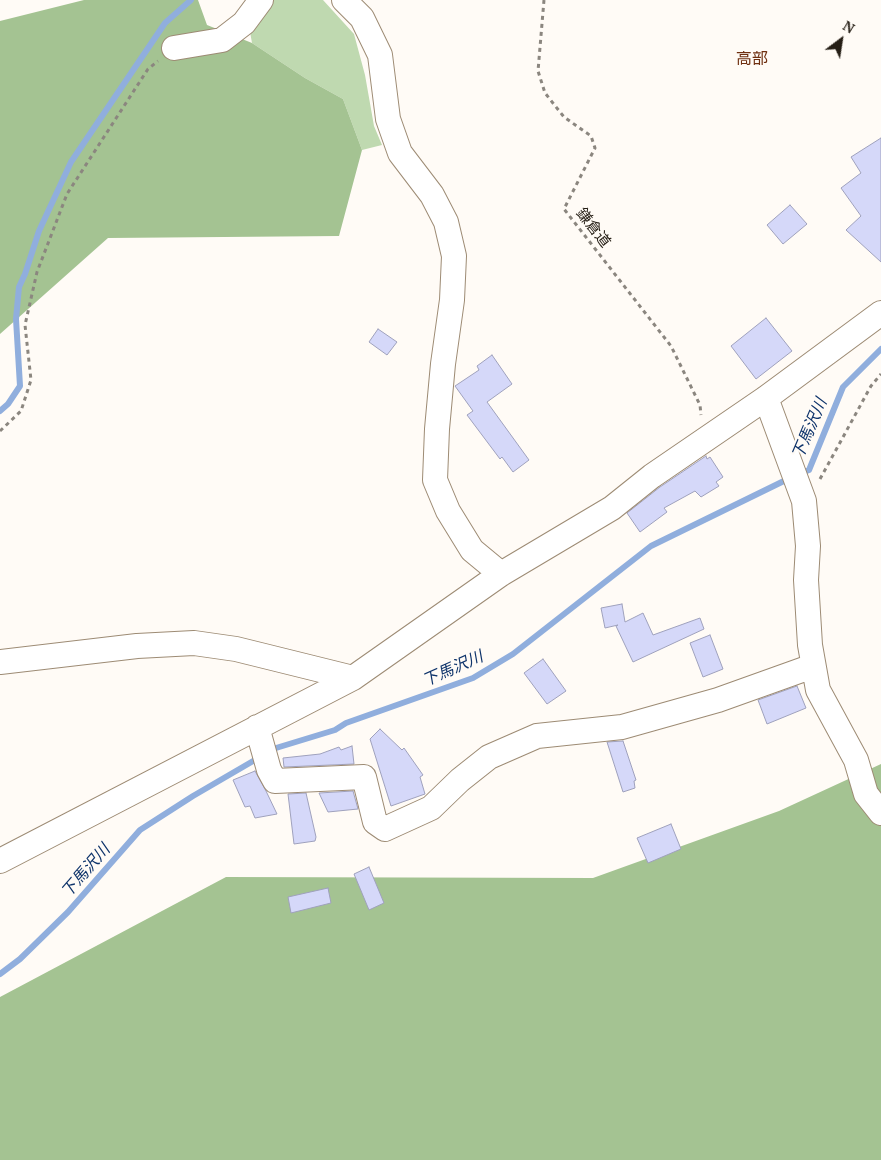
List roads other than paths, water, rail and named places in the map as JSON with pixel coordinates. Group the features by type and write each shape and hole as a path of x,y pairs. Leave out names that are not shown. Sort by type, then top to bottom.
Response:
{"street":[{"path":"174,48 222,40 244,23 261,0"},
{"path":"344,0 362,18 380,55 388,119 400,153 432,195 446,222 454,256 452,300 442,364 436,428 436,480 448,511 472,550 501,574"},
{"path":"0,861 259,734 353,678 501,574 612,508 652,476 766,398 881,313"},
{"path":"766,398 797,484 808,546 806,580 810,645 818,690 874,794 881,814"},
{"path":"0,662 137,646 194,643 236,650 353,678"},
{"path":"259,734 269,770 275,781 364,777 375,822 385,829 431,808 460,780 489,757 537,736 622,727 718,700 813,666"}],"waterway":[{"path":"0,411 8,404 20,386 16,319 19,287 39,231 71,162 165,23 191,0"},
{"name":"下馬沢川","path":"799,474 809,470 843,387 881,349"},
{"name":"下馬沢川","path":"268,752 335,730 346,723 473,678 513,654 651,546 790,478"},
{"name":"下馬沢川","path":"0,974 20,959 68,912 140,830 193,796 260,757"}],"district":[{"name":"高部","path":"752,59"}]}
